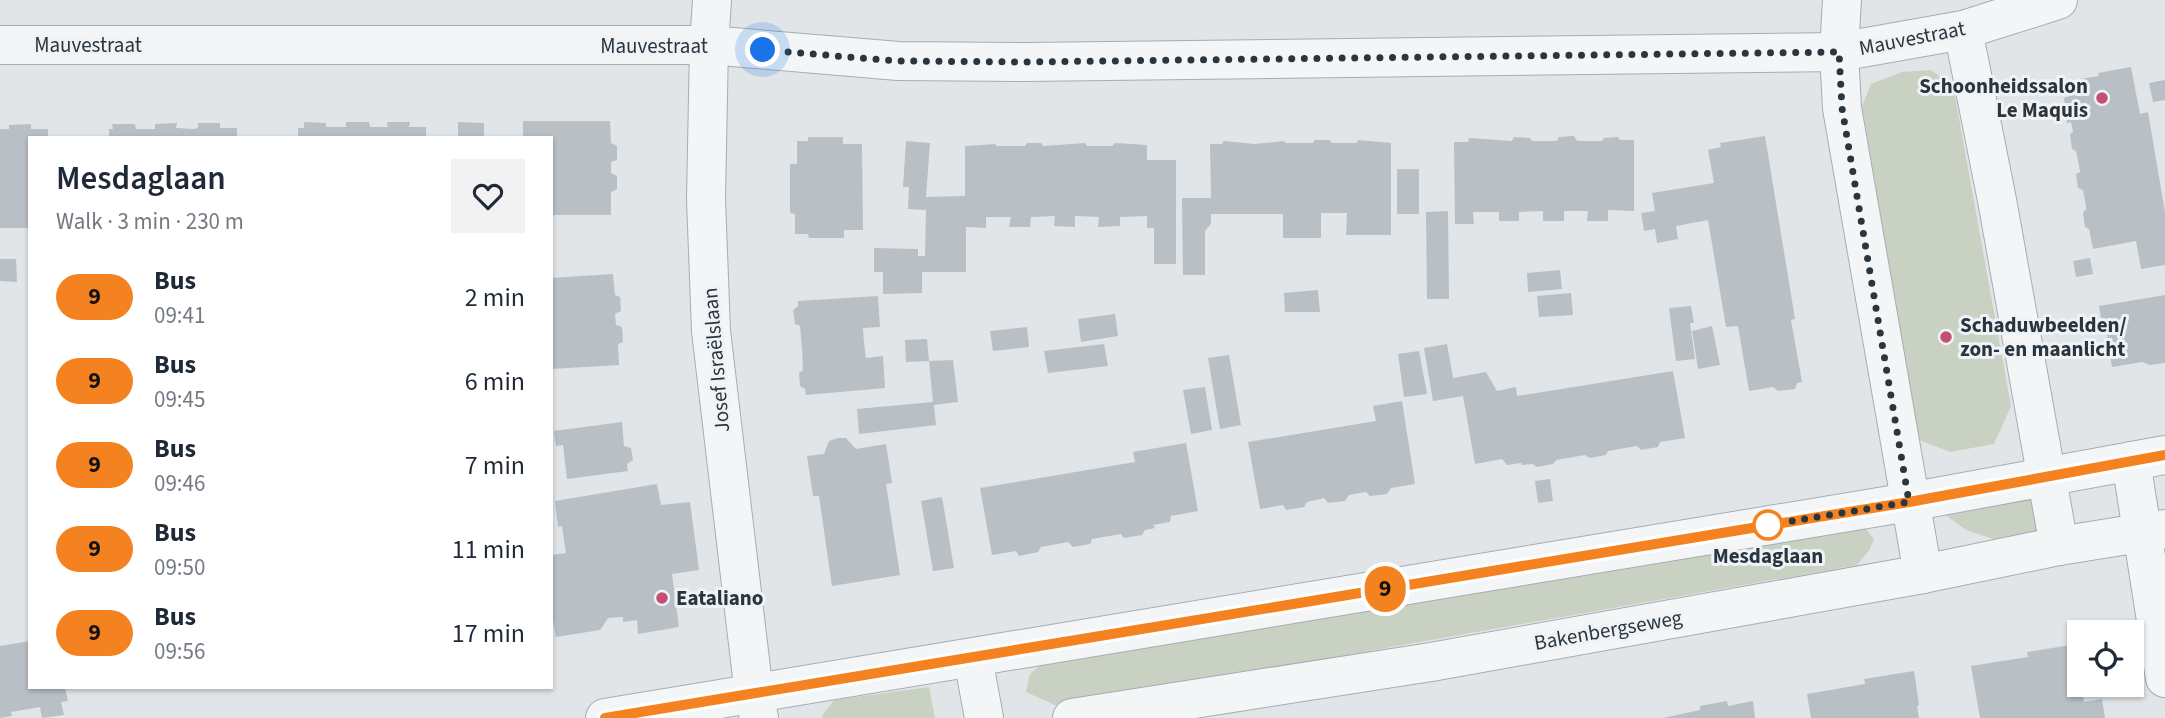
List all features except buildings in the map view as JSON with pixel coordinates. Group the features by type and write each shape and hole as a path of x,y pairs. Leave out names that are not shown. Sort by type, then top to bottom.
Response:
{"street":[{"name":"Josef Israëlslaan","path":"712,0 706,199 710,331 757,706"},
{"path":"1842,0 1839,52 1842,108 1923,574"},
{"name":"Mauvestraat","path":"0,45 709,45 898,61 1025,62 1839,52 1963,30 2058,0"},
{"path":"1963,30 2059,546"},
{"path":"605,718 757,706 972,658 1909,502 2148,458 2165,678"},
{"name":"Bakenbergseweg","path":"1073,718 1432,662 2154,530"},
{"path":"972,658 984,718"}],"green space":[{"path":"1931,70 1953,85 2011,406 1994,444 1950,452 1919,440 1862,106 1871,84 1902,72"},
{"path":"2036,499 2046,531 2030,544 1994,539 1966,530 1937,509 1946,501"},
{"path":"1861,523 1874,539 1870,549 1857,565 1057,706 1026,692 1030,674 1051,656"},
{"path":"929,687 935,718 822,716 834,700"}],"bus line":[{"name":"9","path":"605,718 1909,502 2165,455"}],"place":[{"name":"Schoonheidssalon Le Maquis","path":"2102,98"},
{"name":"Schaduwbeelden/ zon- en maanlicht","path":"1946,337"},
{"name":"Mesdaglaan","path":"1768,525"},
{"name":"Eataliano","path":"662,598"}],"route":[{"path":"763,50 898,61 1025,62 1839,52 1842,108 1909,502 1768,525"}]}
